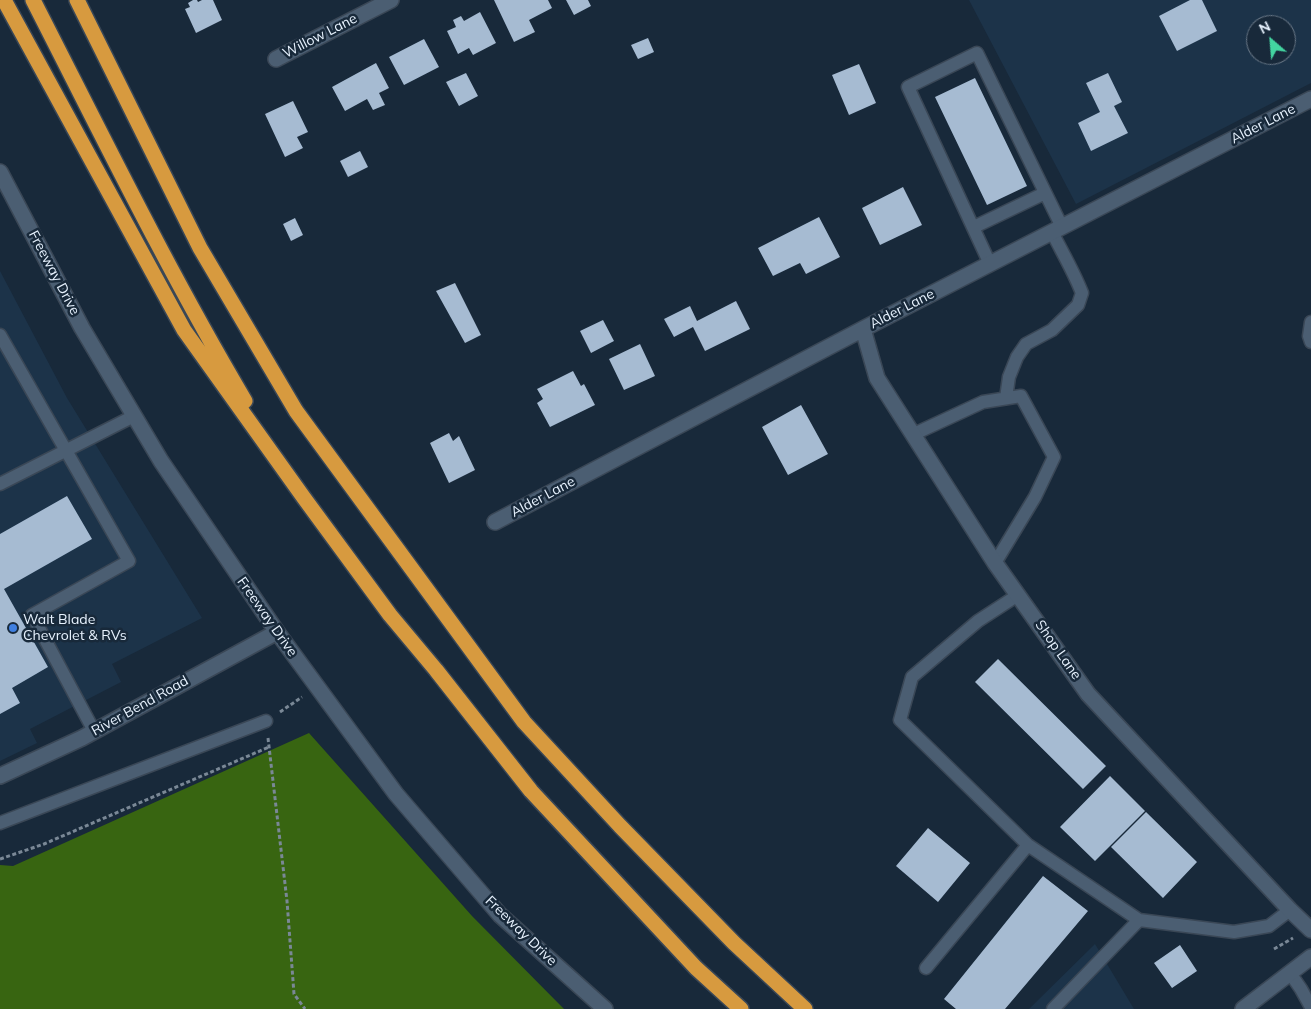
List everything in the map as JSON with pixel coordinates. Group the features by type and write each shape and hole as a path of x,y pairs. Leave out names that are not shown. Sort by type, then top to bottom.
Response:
{"highway":[{"path":"4,0 184,330 304,498 390,615 436,670 531,791 696,968 741,1009"},
{"path":"33,0 134,199 184,291 234,381 304,498"},
{"path":"77,0 200,248 296,411 524,722 620,826 734,943 805,1009"}],"street":[{"name":"Willow Lane","path":"276,59 391,0"},
{"name":"Alder Lane","path":"496,522 863,329 1311,100"},
{"name":"Freeway Drive","path":"0,172 82,328 161,461 277,632 396,794 500,915 605,1009"},
{"name":"Shop Lane","path":"863,329 876,378 914,434 995,563 1088,694 1290,910 1311,930"},
{"name":"River Bend Road","path":"0,776 94,732 277,632"},
{"path":"1243,1009 1311,957"}],"lane":[{"path":"990,264 908,87 978,53 1045,193 1064,259 1076,277 1082,293 1078,305 1052,330 1026,344 1016,357 1009,377 1006,398"},
{"path":"974,227 1045,193"},
{"path":"1311,322 1309,336 1311,342"},
{"path":"0,335 129,561 32,615 94,732"},
{"path":"914,434 983,402 1021,396 1054,457 1035,497 995,563"},
{"path":"0,484 134,416"},
{"path":"1018,595 978,621 912,677 900,720 1028,845 1139,920 1234,932 1270,926 1290,910"},
{"path":"0,823 266,721"},
{"path":"926,968 1028,845"},
{"path":"1053,1009 1139,920"},
{"path":"1290,973 1311,1007"}],"path":[{"path":"305,1009 294,994 287,901 266,721 317,686"},
{"path":"0,859 44,844 269,747"}],"shaded area":[{"path":"969,0 1311,0 1311,83 1076,204"},
{"path":"0,271 67,398 202,618 112,664 121,682 30,729 37,743 0,761"},
{"path":"1095,944 1134,1009 1029,1009"}],"green space":[{"path":"309,733 472,916 564,1009 0,1009 0,865 13,866"}],"building":[{"path":"193,0 198,2 213,0 222,20 196,33 185,9 190,7 188,3"},
{"path":"494,0 548,0 552,8 529,20 535,32 514,42"},
{"path":"566,0 588,0 591,6 574,15"},
{"path":"1190,0 1202,0 1217,31 1177,51 1159,16"},
{"path":"480,12 496,43 473,55 469,48 458,54 447,31 456,27 453,20 461,16 464,21"},
{"path":"648,38 654,52 638,59 631,45"},
{"path":"424,39 439,67 404,85 389,57"},
{"path":"376,63 389,88 379,93 385,105 373,110 367,99 345,111 332,87"},
{"path":"859,64 876,103 849,115 832,75"},
{"path":"466,73 478,96 459,106 446,82"},
{"path":"1108,73 1122,102 1114,106 1128,133 1091,151 1078,123 1100,112 1086,83"},
{"path":"975,78 1027,186 987,205 935,97"},
{"path":"293,101 308,132 297,137 303,148 285,157 265,114"},
{"path":"360,151 368,167 348,177 340,161"},
{"path":"903,187 922,225 880,245 862,208"},
{"path":"819,217 840,257 806,274 800,263 773,276 758,248"},
{"path":"295,218 303,235 291,241 283,224"},
{"path":"455,283 481,335 465,343 436,291"},
{"path":"736,301 750,329 705,351 693,327 674,337 664,319 690,306 697,321"},
{"path":"603,320 614,341 591,353 580,331"},
{"path":"640,344 655,376 624,390 609,359"},
{"path":"573,371 581,386 584,384 595,405 550,427 537,403 543,399 537,389"},
{"path":"801,405 828,454 788,475 762,427"},
{"path":"449,433 453,441 459,436 475,470 449,483 430,443"},
{"name":"Walt Blade Chevrolet & RVs","path":"67,496 92,539 4,589 48,667 12,688 20,703 0,714 0,534"},
{"path":"998,659 1106,766 1083,789 975,682"},
{"path":"1110,776 1145,811 1095,861 1060,827"},
{"path":"1146,812 1197,862 1163,898 1111,847"},
{"path":"928,828 970,863 938,902 896,866"},
{"path":"1043,876 1088,911 1005,1009 956,1009 944,999"},
{"path":"1180,945 1197,971 1172,988 1154,963"}],"place":[{"name":"Walt Blade Chevrolet & RVs","path":"13,628"}]}
